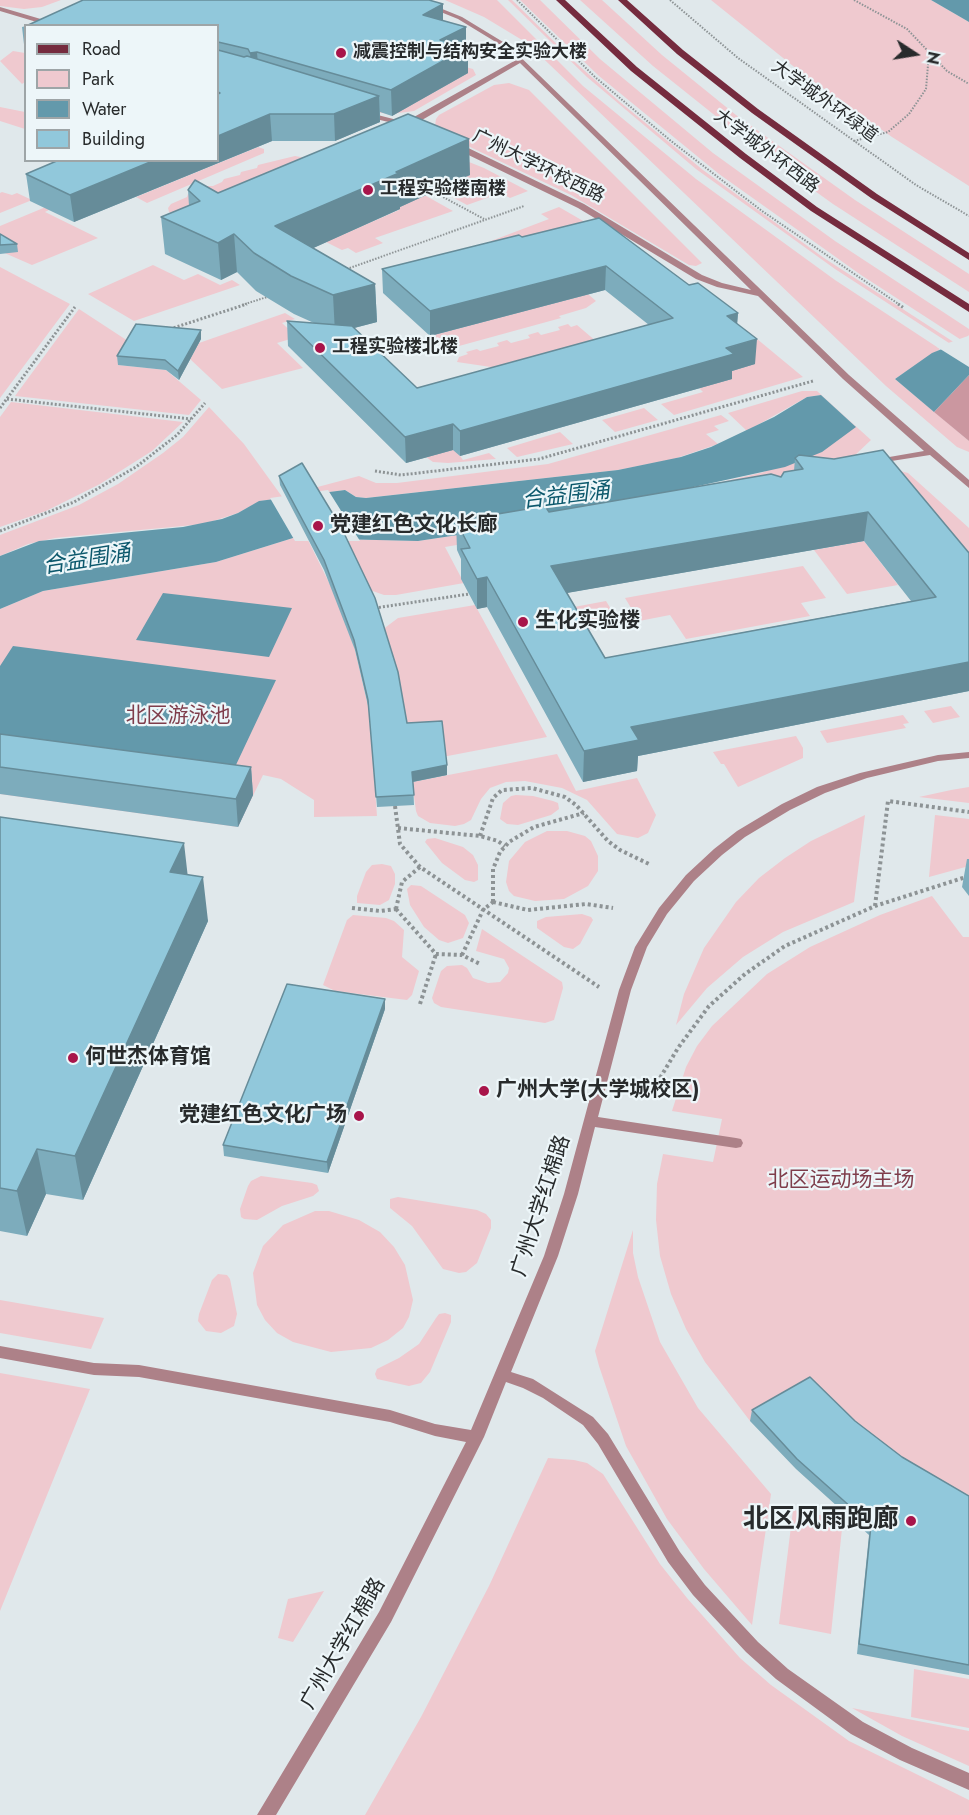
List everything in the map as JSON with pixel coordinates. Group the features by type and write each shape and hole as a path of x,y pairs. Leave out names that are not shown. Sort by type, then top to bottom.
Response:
{"main road":[{"name":"大学城外环西路","path":"560,0 634,69 743,156 861,240 969,309"},
{"name":"大学城外环西路","path":"622,0 680,52 755,111 874,196 969,257"}],"lane":[{"path":"414,0 478,28 502,43 846,377 969,485"},
{"path":"0,9 53,24"},
{"path":"43,21 52,17"},
{"path":"406,125 521,60"},
{"path":"358,111 417,128"},
{"name":"广州大学环校西路","path":"450,143 558,194 615,225 699,277 720,285 761,294"},
{"path":"862,465 932,452"},
{"name":"广州大学红棉路","path":"266,1815 385,1617 476,1437 551,1256 571,1194 622,1002 641,947 663,911 690,878 718,852 741,834 786,807 832,786 901,766 969,755"},
{"path":"591,1121 736,1143"},
{"path":"0,1352 94,1369 139,1371 390,1416 435,1430 476,1437"},
{"path":"502,1375 528,1383 588,1421 603,1439 674,1557 699,1590 752,1647 782,1674 857,1728 906,1754 969,1782"}],"path":[{"path":"517,0 589,71 671,141 762,211 904,308"},
{"name":"大学城外环绿道","path":"670,0 738,58 916,185 969,216"},
{"path":"854,0 907,29 947,70 969,84"},
{"path":"854,141 888,132 909,114 926,88 929,52"},
{"path":"427,189 485,220"},
{"path":"343,271 558,194"},
{"path":"165,331 267,297"},
{"path":"0,408 75,307"},
{"path":"375,471 390,474 420,473 540,459 813,381"},
{"path":"7,399 192,419"},
{"path":"0,531 74,502 112,482 157,451 205,404"},
{"path":"375,608 470,594"},
{"path":"480,836 493,798 502,790 532,788 565,797 584,813 608,841 620,850 649,864"},
{"path":"875,906 888,801 969,812"},
{"path":"396,806 400,844 420,867 622,1002"},
{"path":"493,902 493,869 505,846 520,834 534,827 584,813"},
{"path":"398,828 480,836 498,841 505,846"},
{"path":"396,909 402,882 420,867"},
{"path":"654,1089 678,1048 709,1006 745,974 785,946 875,906 969,876"},
{"path":"493,902 528,910 586,904 613,908"},
{"path":"462,955 483,910 493,902"},
{"path":"352,908 380,911 396,909"},
{"path":"396,909 436,954 462,955 480,964"},
{"path":"420,1004 436,954"}],"green space":[{"path":"0,0 61,0 42,7 24,9 0,6"},
{"path":"445,0 497,0 583,86 696,179 835,280 940,349 895,379 969,441 969,452 957,447 886,386 527,43 484,17"},
{"path":"508,0 512,0 576,63 620,102 703,170 824,258 969,352 969,356 835,269 696,169 587,77"},
{"path":"520,0 540,0 600,59 713,153 835,241 969,329 969,345 861,275 719,174 599,76"},
{"path":"580,0 602,0 662,55 736,115 855,200 969,274 969,292 833,204 762,153 653,66"},
{"path":"711,0 931,0 969,22 969,186 892,137 803,74"},
{"path":"13,51 24,53 24,83 22,84 0,61"},
{"path":"451,63 473,69 476,75 414,111 391,114 373,112"},
{"path":"509,83 529,90 702,263 696,266 689,265 571,195 447,136 435,126 439,115 494,85"},
{"path":"0,107 24,112 24,129 0,121"},
{"path":"258,147 264,149 264,153 147,203 136,197"},
{"path":"295,156 306,158 169,212 168,208 171,204 187,197 188,194 240,175 241,172 257,168 258,165"},
{"path":"464,160 528,191 510,198 501,193 467,205 432,186"},
{"path":"419,192 453,211 375,238 383,243 356,253 348,248 342,250 326,242 399,210 390,205"},
{"path":"0,193 12,195 17,193 32,200 0,213"},
{"path":"53,204 57,206 45,212 98,238 32,265 0,251 0,226"},
{"path":"559,207 616,240 515,260 491,241 549,219 541,214"},
{"path":"153,265 184,280 198,274 220,285 232,280 240,285 134,321 88,294"},
{"path":"0,267 70,304 0,398"},
{"path":"588,294 596,301 586,308 559,316 561,318 459,346 445,349 430,336"},
{"path":"79,309 131,343 118,365 166,370 201,400 189,415 15,396"},
{"path":"285,313 295,319 282,323 297,337 277,343 303,368 222,389 190,359 199,343"},
{"path":"568,324 571,327 577,325 604,348 518,371 457,362 459,357 468,354 466,352 499,346 497,343 507,340 511,343 530,338 528,335 538,332 541,335 560,330 558,327"},
{"path":"745,329 803,377 674,415 661,404 703,392 699,388 730,333"},
{"path":"802,391 817,391 871,440 852,458 795,470 772,481 713,484 764,472 855,426 821,395 807,397 747,431 728,413"},
{"path":"11,402 183,422 152,451 100,484 46,511 0,527 0,417"},
{"path":"209,407 244,444 283,498 260,501 238,513 204,524 55,538 28,544 0,556 0,535 79,505 118,484 183,437"},
{"path":"644,408 658,420 615,432 602,420"},
{"path":"721,415 729,421 714,426 719,430 706,434 718,444 674,459 618,470 366,498 356,497 345,490 314,494 310,489 359,476 376,483 397,483 548,464"},
{"path":"560,432 573,444 517,457 507,448"},
{"path":"455,449 463,460 489,453 496,459 448,463 433,462 426,457"},
{"path":"893,469 908,473 969,528 969,576"},
{"path":"511,527 515,535 445,547 464,583 396,595 384,595 367,589 343,539 418,541"},
{"name":"北区游泳池","path":"293,538 307,538 337,599 355,650 369,710 377,816 314,817 314,800 281,779 263,775 238,827 0,794 0,609 43,591 216,562"},
{"path":"864,541 898,585 847,594 814,550"},
{"path":"803,566 826,598 801,603 810,616 686,639 670,615 639,621 625,598"},
{"path":"606,601 620,624 571,633 558,610"},
{"path":"475,605 547,737 411,763 407,733 382,630 398,618"},
{"path":"951,706 960,717 933,723 924,711"},
{"path":"903,715 909,723 903,724 906,728 827,743 820,731"},
{"path":"796,736 803,748 803,758 738,787 724,764 721,764 713,752"},
{"path":"557,754 576,791 637,778 656,815 648,833 638,838 617,834 587,800 562,788 525,781 506,782 490,788 481,799 471,820 464,824 455,826 430,823 418,816 412,782"},
{"path":"969,787 969,803 919,797 951,790"},
{"path":"516,795 553,801 558,803 559,809 551,815 518,825 507,824 500,819 503,803"},
{"path":"865,815 854,902 783,932 743,957 707,988 676,1025 684,994 704,948 736,902 759,878 785,858 811,841"},
{"path":"935,815 969,819 969,866 929,877"},
{"path":"547,831 567,831 585,836 591,841 598,856 598,871 588,886 564,899 535,901 514,896 509,891 506,882 509,861 525,842"},
{"path":"435,838 463,847 473,855 478,865 478,880 474,882 465,880 442,863 425,842 427,839"},
{"path":"372,865 391,866 395,874 395,884 389,900 380,905 357,903 357,896 366,872"},
{"path":"411,885 421,886 465,915 469,923 463,938 448,943 439,940 424,927 410,905 407,889"},
{"name":"北区运动场主场","path":"932,896 963,937 969,937 969,1507 809,1388 750,1421 705,1362 686,1329 671,1294 660,1256 656,1220 657,1184 663,1154 713,1162 722,1119 672,1111 686,1067 697,1046 712,1026 767,974 810,947 880,915"},
{"path":"582,914 593,920 580,944 573,949 564,947 537,928 537,921 546,917"},
{"path":"353,915 386,918 394,921 404,930 402,957 419,971 412,995 407,1000 335,991 323,985 347,920"},
{"path":"482,929 562,982 563,988 554,1020 545,1023 441,1007 434,1003 432,998 441,971 447,966 462,965 467,968 473,978 488,983 500,982 508,973 509,968 504,959 476,951"},
{"path":"261,1176 312,1183 317,1185 319,1191 313,1196 282,1206 257,1220 244,1219 241,1217 240,1209 248,1186 251,1181"},
{"path":"398,1197 477,1210 486,1214 491,1220 491,1228 477,1263 466,1272 459,1273 443,1269 412,1226 390,1208 390,1199"},
{"path":"315,1211 329,1211 359,1220 380,1232 394,1247 405,1265 413,1300 409,1317 403,1328 388,1340 371,1348 331,1352 293,1342 277,1333 265,1320 257,1305 253,1273 263,1246 283,1225"},
{"path":"633,1230 633,1253 638,1277 660,1342 698,1408 771,1494 752,1625 704,1569 667,1519 626,1446 599,1366 595,1351"},
{"path":"218,1274 227,1275 230,1279 237,1314 234,1326 221,1333 206,1331 198,1321 212,1280"},
{"path":"0,1300 104,1318 91,1349 0,1333"},
{"path":"439,1314 451,1315 451,1322 430,1372 421,1383 409,1386 377,1379 375,1374 377,1369 399,1358 419,1344"},
{"path":"0,1373 90,1389 0,1611"},
{"path":"548,1458 587,1463 603,1474 660,1564 687,1598 740,1658 771,1685 849,1741 969,1800 969,1815 365,1815 421,1717 489,1586"},
{"path":"793,1510 843,1519 831,1634 779,1624"},
{"path":"324,1591 293,1642 278,1638 288,1599"},
{"path":"914,1669 969,1679 969,1728 911,1717"},
{"path":"852,1708 969,1731 969,1766 902,1736"}],"shaded area":[{"path":"969,375 969,441 934,412"}],"water":[{"path":"931,0 969,0 969,22"},
{"path":"969,338 969,375 934,412 895,379 932,353"},
{"name":"合益围涌","path":"821,395 856,427 822,452 785,467 511,527 418,541 293,538 216,562 43,591 0,609 0,556 39,541 183,527 222,519 259,501 345,490 356,497 366,498 618,470 681,457 711,447 774,417 807,397"},
{"path":"163,593 292,608 269,657 136,640"},
{"path":"13,646 276,680 235,767 0,736 0,666"}],"pier":[{"path":"968,336 969,367 937,347"},
{"path":"328,490 360,541 295,541 270,498"}],"building":[{"name":"减震控制与结构安全实验大楼","path":"83,0 429,0 443,4 423,15 466,27 440,40 468,47 391,90 257,52 250,53 248,49 219,42 219,24 30,24"},
{"path":"219,50 247,56 379,96 334,114 270,114 219,136"},
{"path":"408,114 469,139 396,172 399,173 275,226 375,284 333,295 291,276 254,253 234,234 218,243 161,217 200,201 188,190 195,180 218,193"},
{"path":"54,162 150,162 70,195 26,174"},
{"path":"599,218 689,285 698,283 738,313 727,316 757,339 726,348 734,354 460,431 453,424 405,437 287,321 352,326 417,388 673,318 606,266 430,311 382,269"},
{"path":"0,234 17,244 0,245"},
{"path":"136,324 201,330 178,371 165,360 117,356"},
{"path":"883,450 969,553 969,662 631,727 639,740 584,751 487,577 477,579 461,549 470,548 456,521 545,506 549,512 771,474 781,477 784,472 803,469 795,458 799,455 834,459","holes":["868,512 936,597 605,658 551,566"]},
{"path":"302,463 342,529 375,598 398,672 407,723 442,721 447,765 412,772 414,795 376,797 368,700 354,640 324,560 279,476"},
{"path":"0,734 251,767 236,799 0,767"},
{"name":"何世杰体育馆","path":"0,817 184,843 170,872 203,877 75,1156 37,1149 17,1191 0,1188"},
{"path":"287,984 385,999 327,1162 223,1145"},
{"name":"北区风雨跑廊","path":"810,1377 855,1421 902,1457 969,1496 969,1665 859,1644 871,1525 797,1459 752,1410"}],"place":[{"name":"减震控制与结构安全实验大楼","path":"341,53"},
{"name":"工程实验楼南楼","path":"368,190"},
{"name":"工程实验楼北楼","path":"320,348"},
{"name":"党建红色文化长廊","path":"318,526"},
{"name":"生化实验楼","path":"523,622"},
{"name":"何世杰体育馆","path":"73,1058"},
{"name":"广州大学(大学城校区)","path":"484,1091"},
{"name":"党建红色文化广场","path":"359,1116"},
{"name":"北区风雨跑廊","path":"911,1521"}]}
